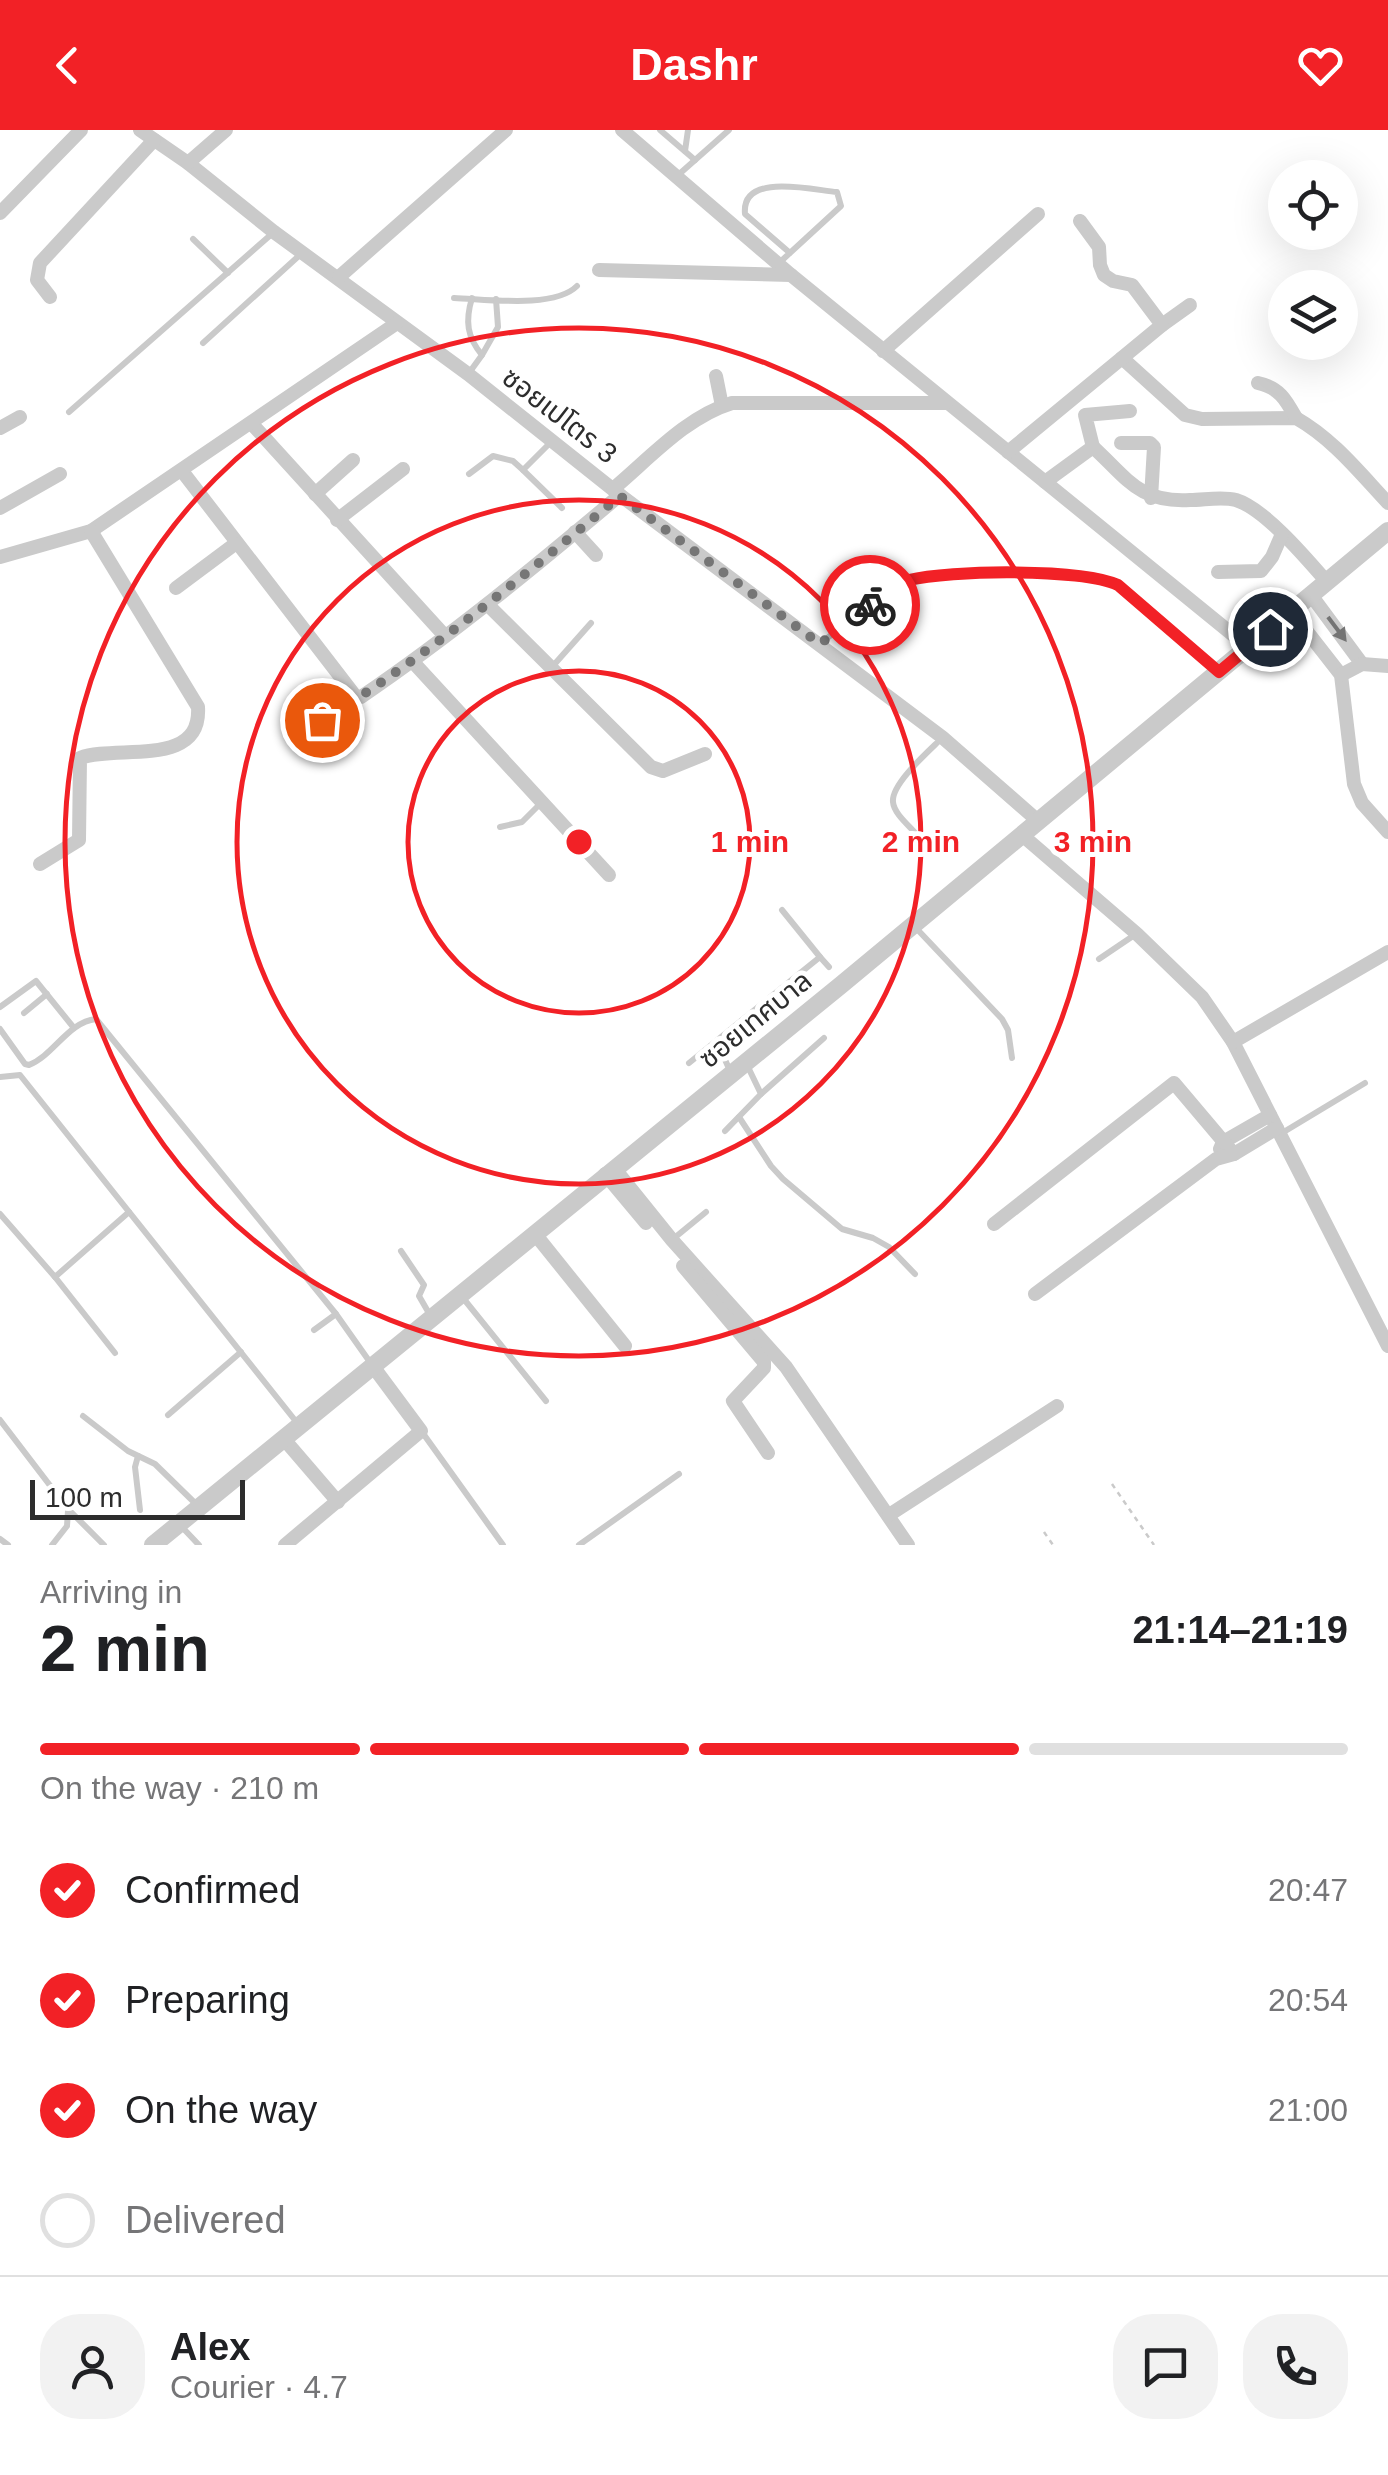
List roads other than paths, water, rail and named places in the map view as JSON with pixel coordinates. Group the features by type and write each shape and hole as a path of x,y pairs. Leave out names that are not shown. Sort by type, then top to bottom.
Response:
{"street":[{"path":"0,214 81,130"},
{"name":"ซอยเปโตร 3","path":"140,130 468,374 616,492 942,737 1037,820"},
{"path":"188,163 226,130"},
{"path":"339,277 506,130"},
{"path":"622,130 791,275 1248,647"},
{"path":"50,298 38,280 40,263 154,140"},
{"path":"884,351 1038,214"},
{"path":"1080,221 1099,247 1104,275 1132,286 1162,325"},
{"path":"599,270 791,275"},
{"path":"1008,452 1190,305"},
{"path":"0,557 90,531 397,323"},
{"path":"1122,358 1185,416 1296,418"},
{"path":"716,376 722,406"},
{"path":"1258,383 1282,394 1296,418 1333,444 1388,503"},
{"path":"182,471 353,695 361,696 488,605 575,532 690,424 722,406 946,403"},
{"path":"1130,412 1085,416 1094,447 1150,498 1164,502 1239,500 1282,534 1327,582"},
{"path":"0,428 20,416"},
{"path":"252,424 444,636"},
{"path":"1121,443 1150,443 1154,447 1150,498"},
{"path":"1045,482 1094,447"},
{"path":"314,494 352,460"},
{"path":"337,520 402,469"},
{"path":"0,508 60,474"},
{"path":"40,864 79,840 80,758 168,749 183,742 198,721 198,707 90,531"},
{"name":"ซอยเทศบาล","path":"153,1545 1388,531"},
{"path":"575,532 596,555"},
{"path":"1218,572 1261,571 1282,534"},
{"path":"176,588 235,544"},
{"path":"1311,595 1362,664"},
{"path":"488,605 651,766 663,771 706,754"},
{"path":"1292,611 1341,676 1354,784 1362,803 1388,832"},
{"path":"412,662 609,875"},
{"path":"1341,676 1362,664 1388,666"},
{"path":"1022,834 1138,934 1202,997 1233,1042 1388,1346"},
{"path":"1233,1042 1388,952"},
{"path":"994,1224 1174,1083 1229,1148"},
{"path":"1035,1294 1229,1148 1276,1125"},
{"path":"610,1171 786,1367 908,1545"},
{"path":"610,1171 764,1362 764,1368 733,1402 768,1453"},
{"path":"535,1234 624,1346"},
{"path":"285,1545 421,1431 372,1365"},
{"path":"889,1515 1057,1406"},
{"path":"283,1438 338,1502"}],"lane":[{"path":"660,130 695,160"},
{"path":"685,152 688,130"},
{"path":"676,177 729,130"},
{"path":"778,264 790,254 841,206 838,192 764,186 750,196 744,204 745,214 790,254"},
{"path":"70,412 274,232"},
{"path":"192,239 228,273"},
{"path":"203,343 303,252"},
{"path":"454,298 550,299 568,295 578,286"},
{"path":"472,298 466,324 482,355"},
{"path":"468,374 498,327 496,299"},
{"path":"524,470 551,442"},
{"path":"468,474 493,456 513,461 562,508"},
{"path":"820,644 884,592 906,581 976,574 1078,574 1100,576 1118,585 1219,672"},
{"path":"551,668 591,623"},
{"path":"322,720 353,695"},
{"path":"917,834 895,809 893,798 897,786 942,737"},
{"path":"500,827 522,822 542,802"},
{"path":"782,910 828,967"},
{"path":"911,924 1002,1018 1012,1058"},
{"path":"1098,959 1138,934"},
{"path":"690,1062 820,958"},
{"path":"0,1007 33,982 39,982 74,1028"},
{"path":"24,1013 47,994"},
{"path":"0,1029 29,1066 74,1028 90,1018 96,1019 336,1314 372,1365"},
{"path":"725,1130 824,1038"},
{"path":"717,1042 761,1094"},
{"path":"0,1077 20,1076 299,1425"},
{"path":"1276,1125 1365,1083"},
{"path":"739,1117 784,1179 842,1229 889,1247 915,1274"},
{"path":"55,1277 129,1212"},
{"path":"672,1240 706,1212"},
{"path":"0,1214 114,1353"},
{"path":"401,1251 424,1285 420,1296 430,1316"},
{"path":"460,1294 546,1401"},
{"path":"314,1330 336,1314"},
{"path":"168,1415 242,1352"},
{"path":"83,1416 155,1464 199,1507"},
{"path":"0,1420 68,1510 104,1545"},
{"path":"421,1431 503,1545"},
{"path":"138,1456 135,1467 140,1510"},
{"path":"579,1545 679,1474"},
{"path":"52,1545 67,1526 68,1510"},
{"path":"179,1524 199,1545"},
{"path":"0,1540 8,1545"}]}
